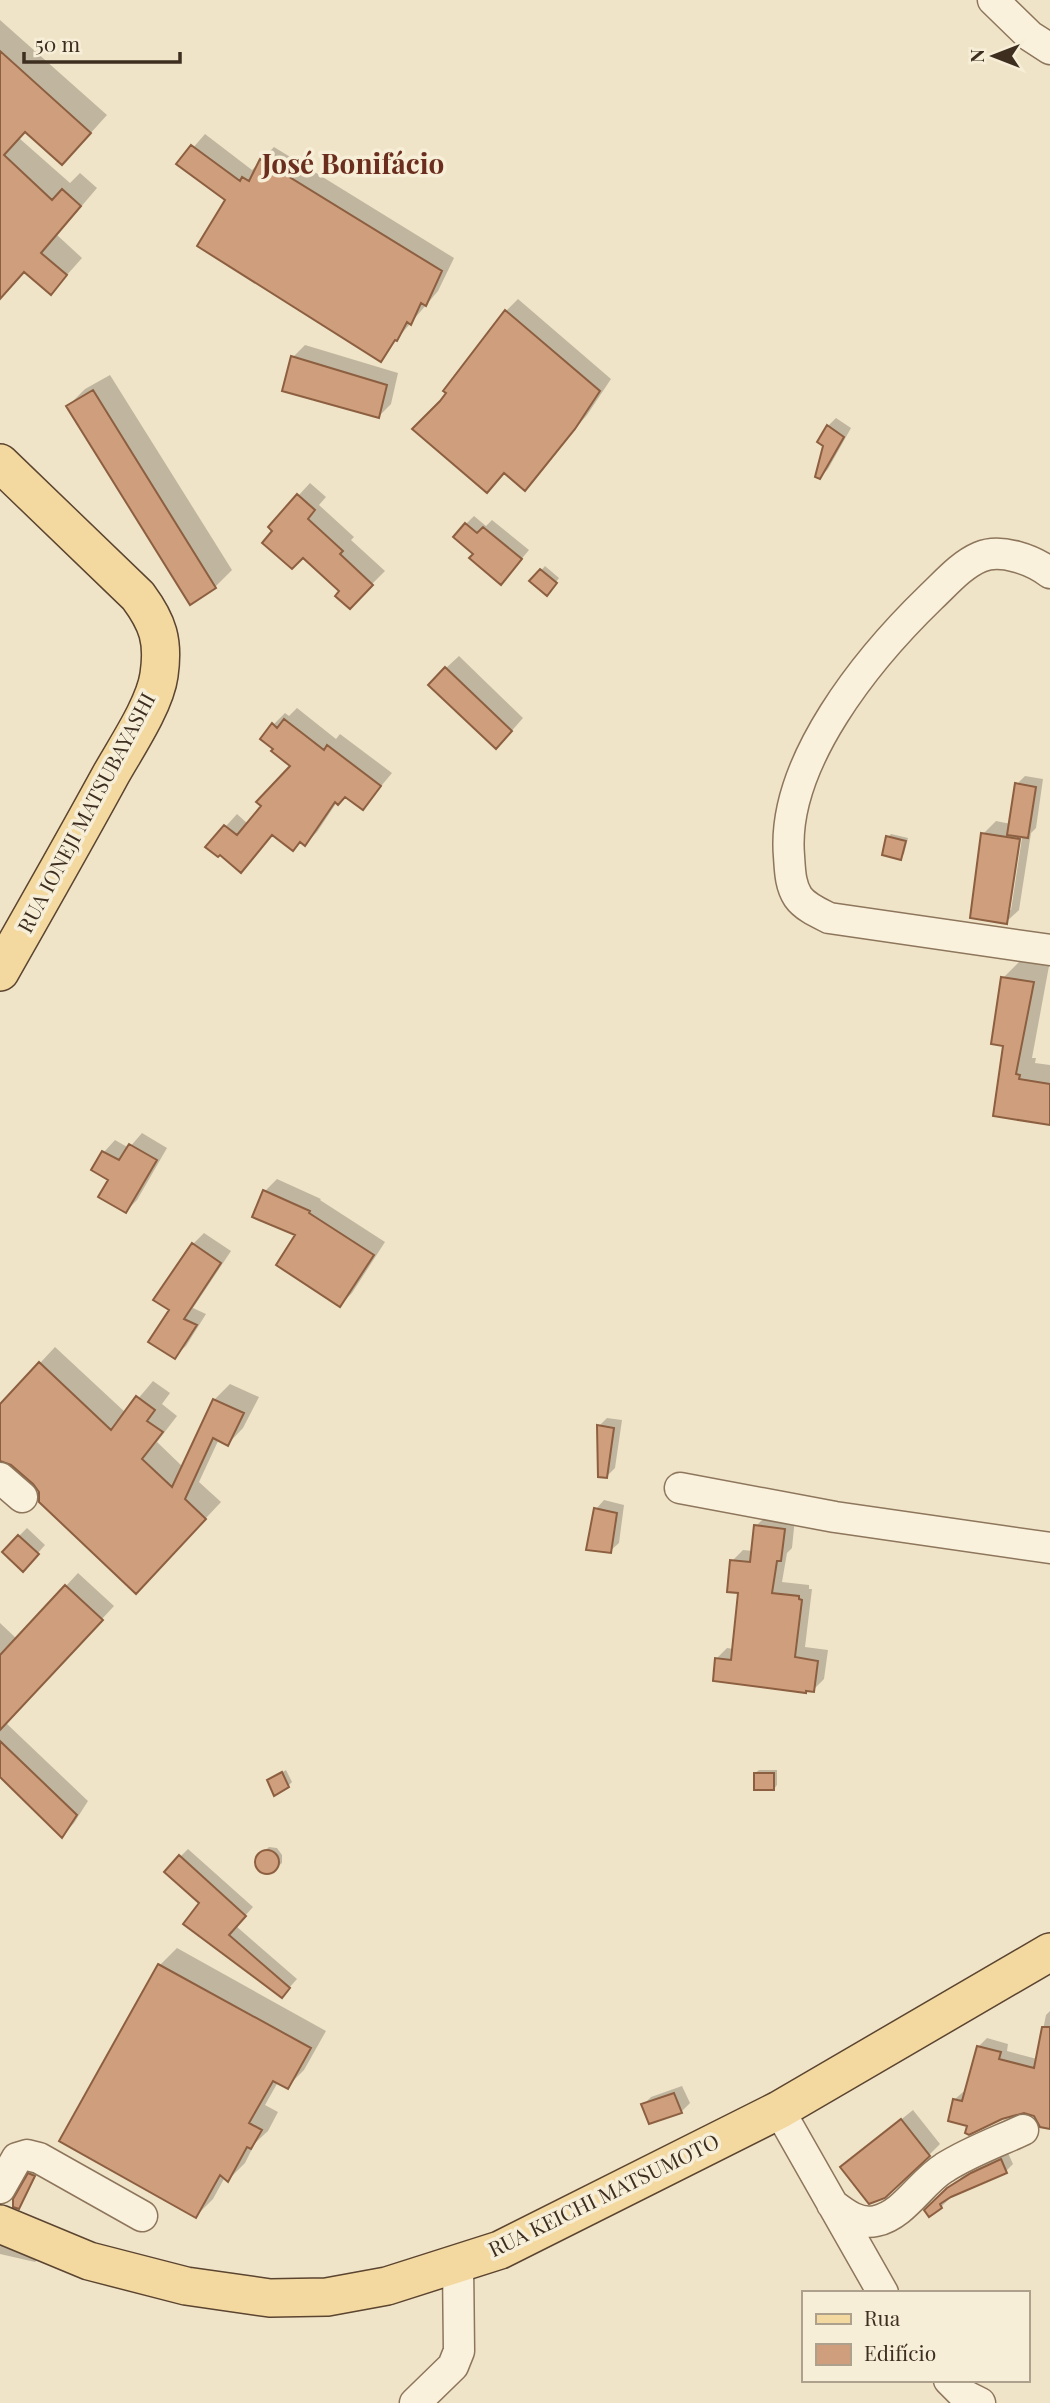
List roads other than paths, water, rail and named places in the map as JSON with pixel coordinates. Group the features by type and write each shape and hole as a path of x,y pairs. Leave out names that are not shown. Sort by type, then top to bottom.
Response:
{"main road":[{"name":"RUA IONEJI MATSUBAYASHI","path":"0,463 138,596 153,617 161,649 159,678 150,702 0,972"},
{"name":"RUA KEICHI MATSUMOTO","path":"0,2224 89,2262 186,2286 270,2298 327,2297 387,2286 499,2250 779,2110 1050,1952"}],"street":[{"path":"993,0 1030,36 1050,48"},
{"path":"1050,573 1021,559 998,553 982,556 966,564 894,635 850,690 811,754 798,791 788,848 791,880 799,898 828,918 1050,950"},
{"path":"680,1488 835,1517 1050,1548"},
{"path":"779,2110 882,2291"},
{"path":"832,2204 851,2217 869,2222 879,2220 897,2210 943,2169 1023,2130"},
{"path":"0,2188 17,2158 27,2155 39,2158 142,2216"},
{"path":"415,2403 453,2365 459,2351 458,2264"},
{"path":"950,2382 964,2395 980,2403"}],"district":[{"name":"José Bonifácio","path":"353,164"}]}
